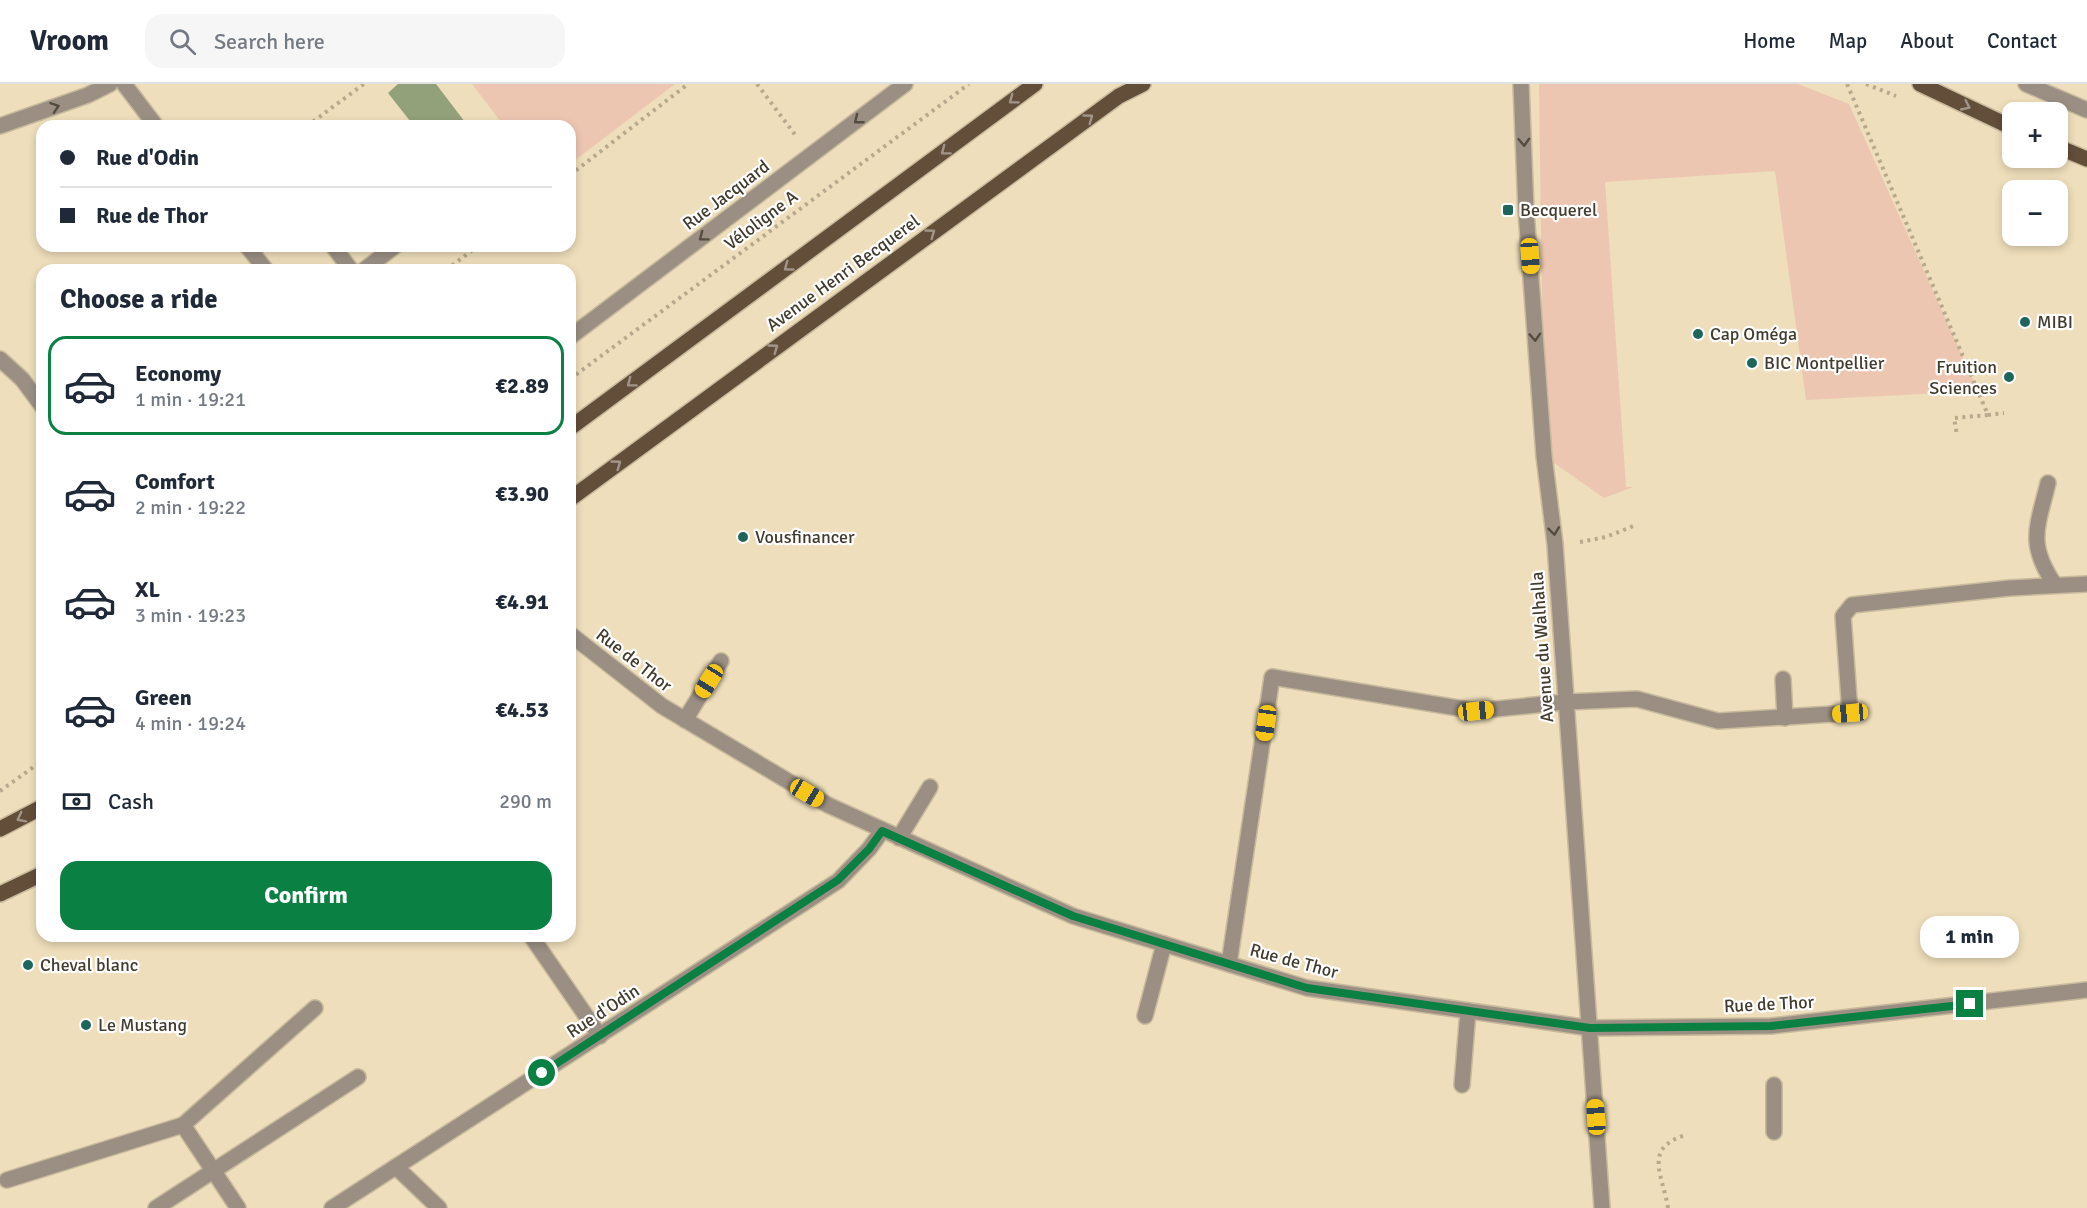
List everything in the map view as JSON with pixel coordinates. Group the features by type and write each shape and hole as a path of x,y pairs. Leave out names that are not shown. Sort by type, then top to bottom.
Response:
{"main road":[{"name":"Avenue Henri Becquerel","path":"576,424 1035,84"},
{"name":"Avenue Henri Becquerel","path":"576,495 1119,96 1143,84"},
{"path":"1920,84 2002,123"},
{"path":"2068,151 2087,159"},
{"path":"0,829 36,810"},
{"path":"0,894 36,877"}],"street":[{"path":"0,126 88,95 110,84"},
{"path":"124,84 151,120"},
{"name":"Rue Jacquard","path":"576,332 905,84"},
{"name":"Avenue du Walhalla","path":"1521,84 1526,211 1542,433 1555,544 1602,1208"},
{"path":"2026,84 2087,110"},
{"path":"252,252 261,264"},
{"path":"372,264 387,252"},
{"path":"0,359 22,379 36,398"},
{"path":"2048,483 2035,537 2041,564 2055,585"},
{"path":"1229,964 1272,677 1476,711 1565,702 1637,699 1718,721 1850,713 1843,616 1852,605 2055,585 2087,584"},
{"name":"Rue de Thor","path":"576,639 662,706 828,805 882,831 1073,916 1307,988 1590,1028 1771,1026 2087,990"},
{"path":"685,720 721,661"},
{"path":"1783,679 1785,718"},
{"path":"899,838 930,787"},
{"name":"Rue d'Odin","path":"332,1208 838,880 869,849 882,831"},
{"path":"535,942 600,1036"},
{"path":"1145,1016 1164,944"},
{"path":"7,1180 183,1125 315,1008"},
{"path":"1462,1085 1468,1011"},
{"path":"156,1208 358,1077"},
{"path":"1774,1085 1774,1132"},
{"path":"183,1125 238,1208"},
{"path":"396,1167 439,1208"}],"path":[{"path":"315,120 364,84"},
{"path":"576,170 688,84"},
{"path":"757,84 811,155"},
{"name":"Véloligne A","path":"576,375 969,84"},
{"path":"1847,84 1988,415"},
{"path":"454,264 470,252"},
{"path":"1956,435 1954,418 2004,413"},
{"path":"1555,544 1606,537 1636,525"},
{"path":"0,791 36,765"},
{"path":"1668,1208 1659,1163 1660,1152 1665,1143 1686,1135"}],"shaded area":[{"path":"398,84 436,84 463,120 409,120 388,93"},
{"path":"472,84 675,84 576,159 576,120 499,120"},
{"path":"1539,84 1798,84 1849,104 1978,391 1806,400 1775,171 1605,182 1626,487 1633,487 1604,498 1544,456"}],"place":[{"name":"Becquerel","path":"1508,210"},
{"name":"MIBI","path":"2025,322"},
{"name":"Cap Oméga","path":"1698,334"},
{"name":"BIC Montpellier","path":"1752,363"},
{"name":"Fruition Sciences","path":"2009,377"},
{"name":"Vousfinancer","path":"743,537"},
{"name":"Cheval blanc","path":"28,965"},
{"name":"Le Mustang","path":"86,1025"}],"route":[{"path":"542,1073 838,880 869,849 882,831 1073,916 1307,988 1590,1028 1771,1026 1970,1004"}]}
